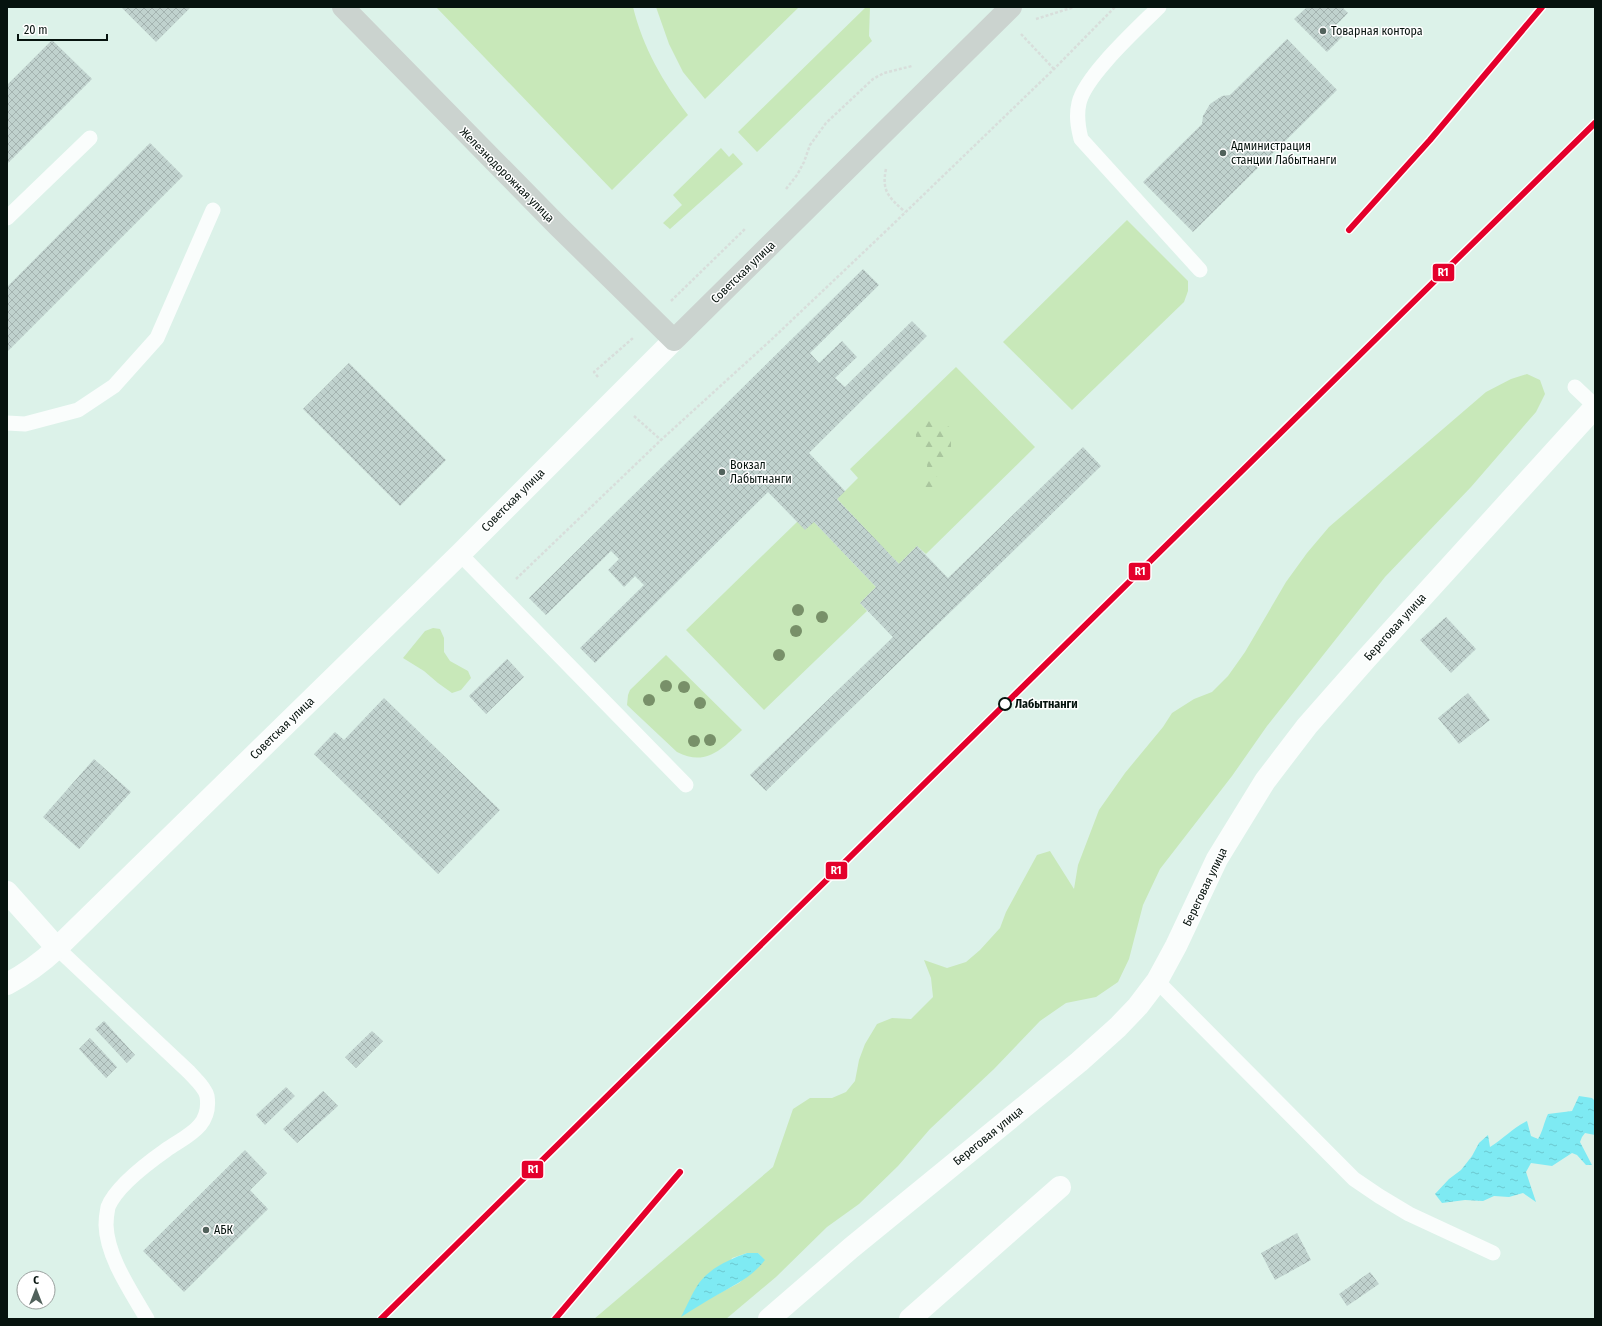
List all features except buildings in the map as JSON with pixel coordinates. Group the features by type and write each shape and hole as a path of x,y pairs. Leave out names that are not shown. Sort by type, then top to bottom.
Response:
{"main road":[{"name":"Железнодорожная улица","path":"342,7 558,226 674,340"},
{"name":"Советская улица","path":"674,340 1007,11"}],"street":[{"name":"Советская улица","path":"7,984 40,964 57,948 460,554 674,340"},
{"name":"Береговая улица","path":"769,1319 851,1248 1079,1062 1118,1027 1138,1006 1157,981 1176,946 1217,858 1265,781 1307,726 1595,406"},
{"path":"7,892 57,948"},
{"path":"910,1319 1060,1187"}],"lane":[{"path":"1158,7 1093,76 1079,102 1077,116 1078,128 1081,140 1200,270"},
{"path":"7,218 90,138"},
{"path":"7,423 25,424 78,410 114,386 157,338 214,210"},
{"path":"1575,387 1595,406"},
{"path":"460,554 686,785"},
{"path":"57,948 188,1072 198,1082 206,1095 206,1108 203,1121 196,1130 166,1150 126,1183 108,1207 106,1225 108,1240 114,1260 147,1319"},
{"path":"1157,981 1354,1179 1409,1214 1493,1253"}],"path":[{"path":"500,595 661,440 771,340 882,235 1054,69 1115,7"},
{"path":"1007,11 1054,69"}],"green space":[{"path":"436,7 633,7 642,37 655,64 670,90 688,115 612,190"},
{"path":"656,7 799,7 705,99 683,72 669,44"},
{"path":"866,7 870,7 869,36 872,41 757,152 738,132"},
{"path":"721,148 729,157 733,153 743,164 670,229 663,223 682,205 673,195"},
{"path":"1127,220 1188,281 1188,291 1184,302 1072,410 1003,342"},
{"path":"956,367 1035,447 926,554 917,546 899,564 837,499 858,478 850,469"},
{"path":"1527,374 1540,380 1545,394 1536,412 1471,487 1385,577 1267,726 1232,776 1160,869 1143,905 1129,959 1118,982 1096,997 1066,1003 1040,1021 994,1069 930,1129 898,1166 859,1204 827,1227 776,1277 726,1319 594,1319 773,1167 793,1109 810,1098 832,1098 846,1092 855,1081 859,1060 865,1044 877,1024 892,1018 911,1019 933,997 931,978 924,960 947,968 966,962 980,950 1000,928 1006,912 1037,855 1050,851 1074,889 1078,865 1099,810 1125,773 1163,727 1172,713 1194,699 1212,692 1228,676 1245,652 1286,582 1307,553 1329,527 1486,392 1511,379","holes":["747,1253 758,1253 764,1260 739,1283 716,1295 732,1258"]},
{"path":"932,418 957,431 951,441 951,451 948,461 940,466 936,474 939,482 937,489 931,492 921,488 922,478 927,467 928,456 916,439 916,429 923,420"},
{"path":"797,522 814,522 876,587 860,603 867,611 764,710 686,630"},
{"path":"433,628 440,629 444,638 444,652 450,661 468,671 471,678 461,690 452,693 424,671 403,658 425,631"},
{"path":"666,655 742,730 727,744 713,754 697,758 677,752 627,705 630,690"}],"water":[{"path":"1579,1096 1592,1098 1595,1101 1595,1135 1585,1133 1580,1142 1592,1165 1586,1165 1577,1155 1572,1153 1552,1166 1531,1163 1526,1172 1536,1202 1523,1193 1509,1197 1494,1196 1483,1201 1465,1200 1442,1203 1435,1194 1449,1179 1461,1170 1472,1156 1479,1143 1488,1135 1490,1147 1527,1121 1531,1136 1538,1139 1548,1114 1572,1111"},
{"path":"747,1253 758,1253 765,1260 754,1272 743,1280 681,1317 699,1283 709,1273 715,1268 734,1258"}],"transit line":[{"name":"R1","path":"1349,230 1430,140 1542,7"},
{"name":"R1","path":"381,1319 1595,123"},
{"name":"R1","path":"555,1319 680,1172"}],"place":[{"name":"Товарная контора","path":"1323,31"},
{"name":"Администрация станции Лабытнанги","path":"1223,153"},
{"name":"Вокзал Лабытнанги","path":"722,472"},
{"name":"Лабытнанги","path":"1005,704"},
{"name":"АБК","path":"206,1230"}]}
